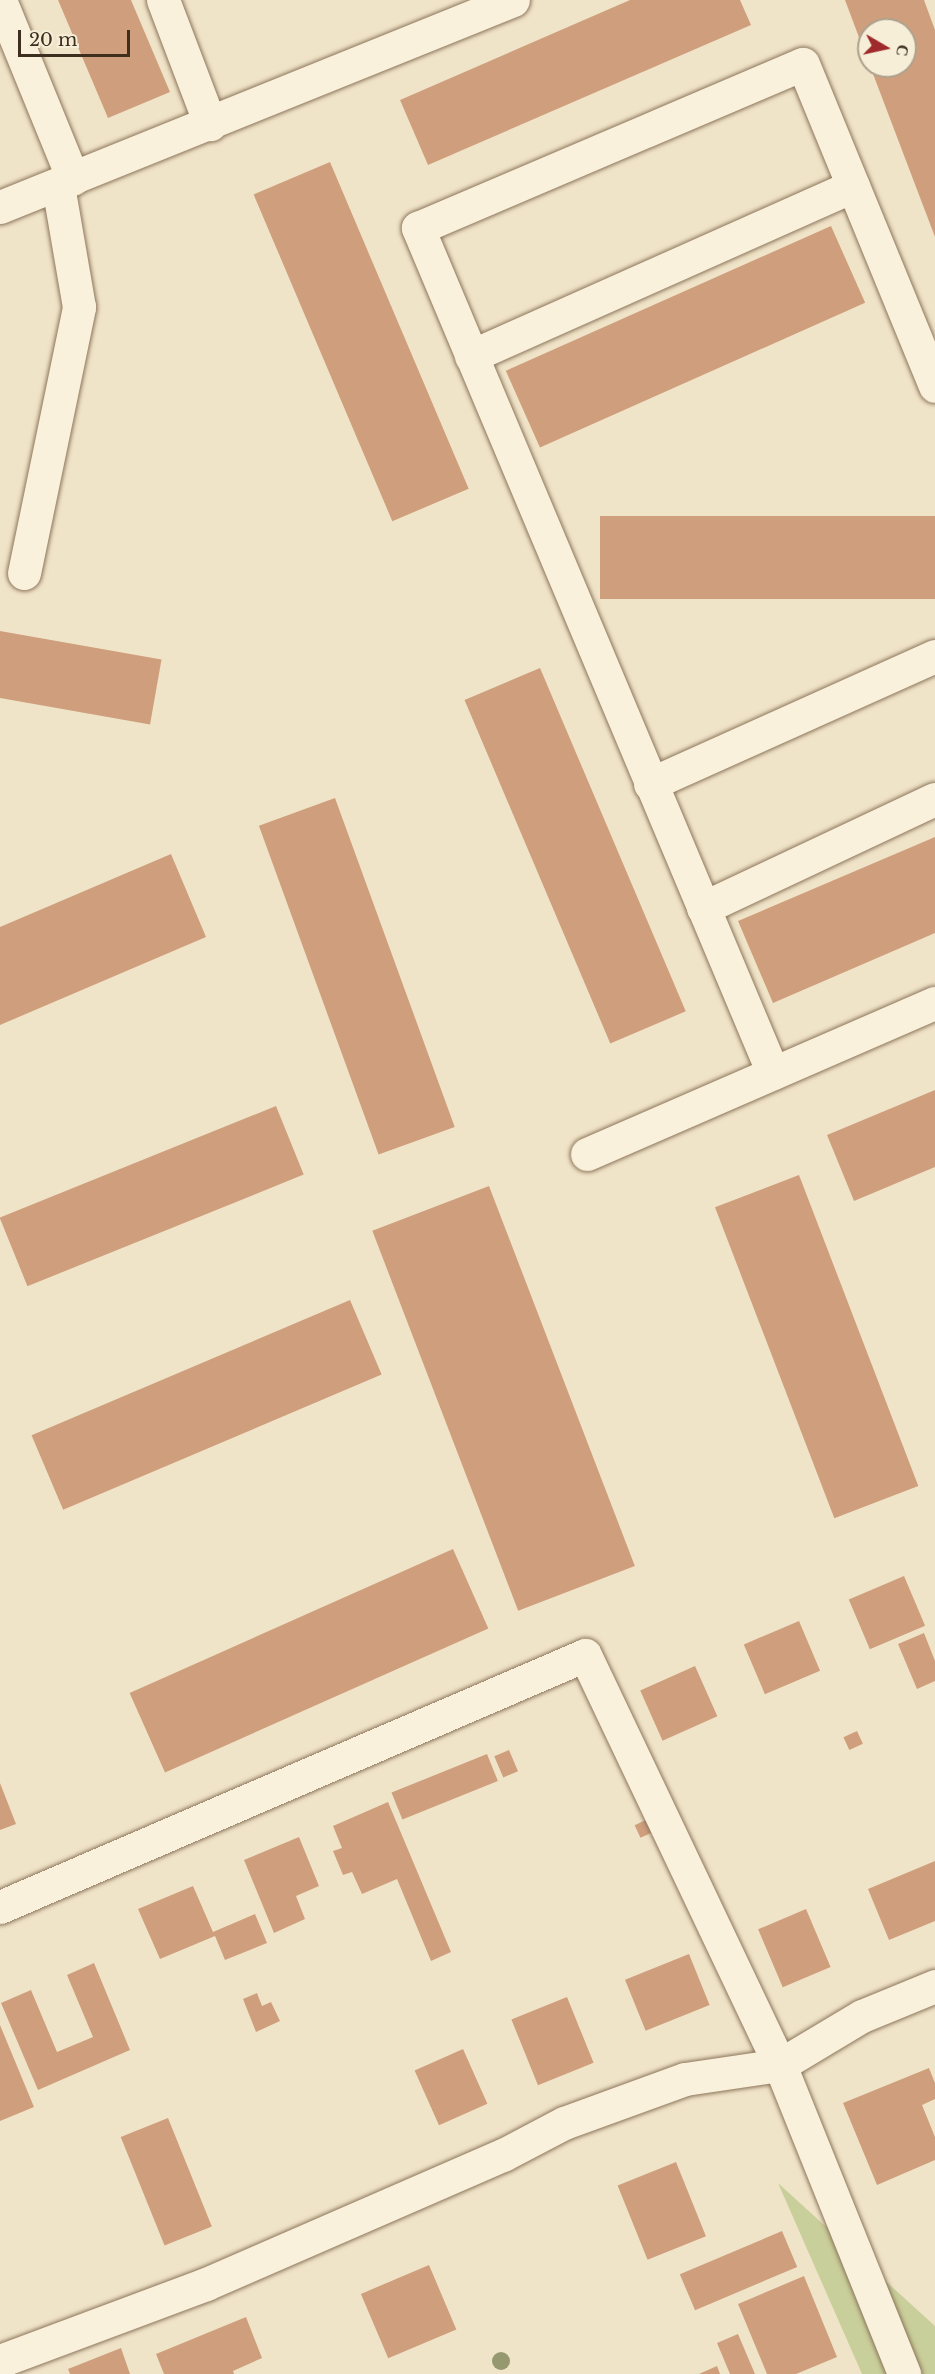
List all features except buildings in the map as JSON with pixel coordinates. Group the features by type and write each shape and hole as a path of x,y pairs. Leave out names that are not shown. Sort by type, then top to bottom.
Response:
{"street":[{"path":"0,0 65,182 79,307 24,573"},
{"path":"163,0 210,124"},
{"path":"0,207 210,124 505,1"},
{"path":"773,1073 418,228 803,64 935,386"},
{"path":"471,356 853,186"},
{"path":"650,784 935,656"},
{"path":"703,908 935,799"},
{"path":"587,1154 935,1003"},
{"path":"0,1907 585,1655 780,2065 904,2374"},
{"path":"0,2361 218,2279 503,2155 564,2123 685,2079 780,2065 862,2016 935,1986"}],"green space":[{"path":"778,2183 935,2326 935,2374 862,2374"}]}
